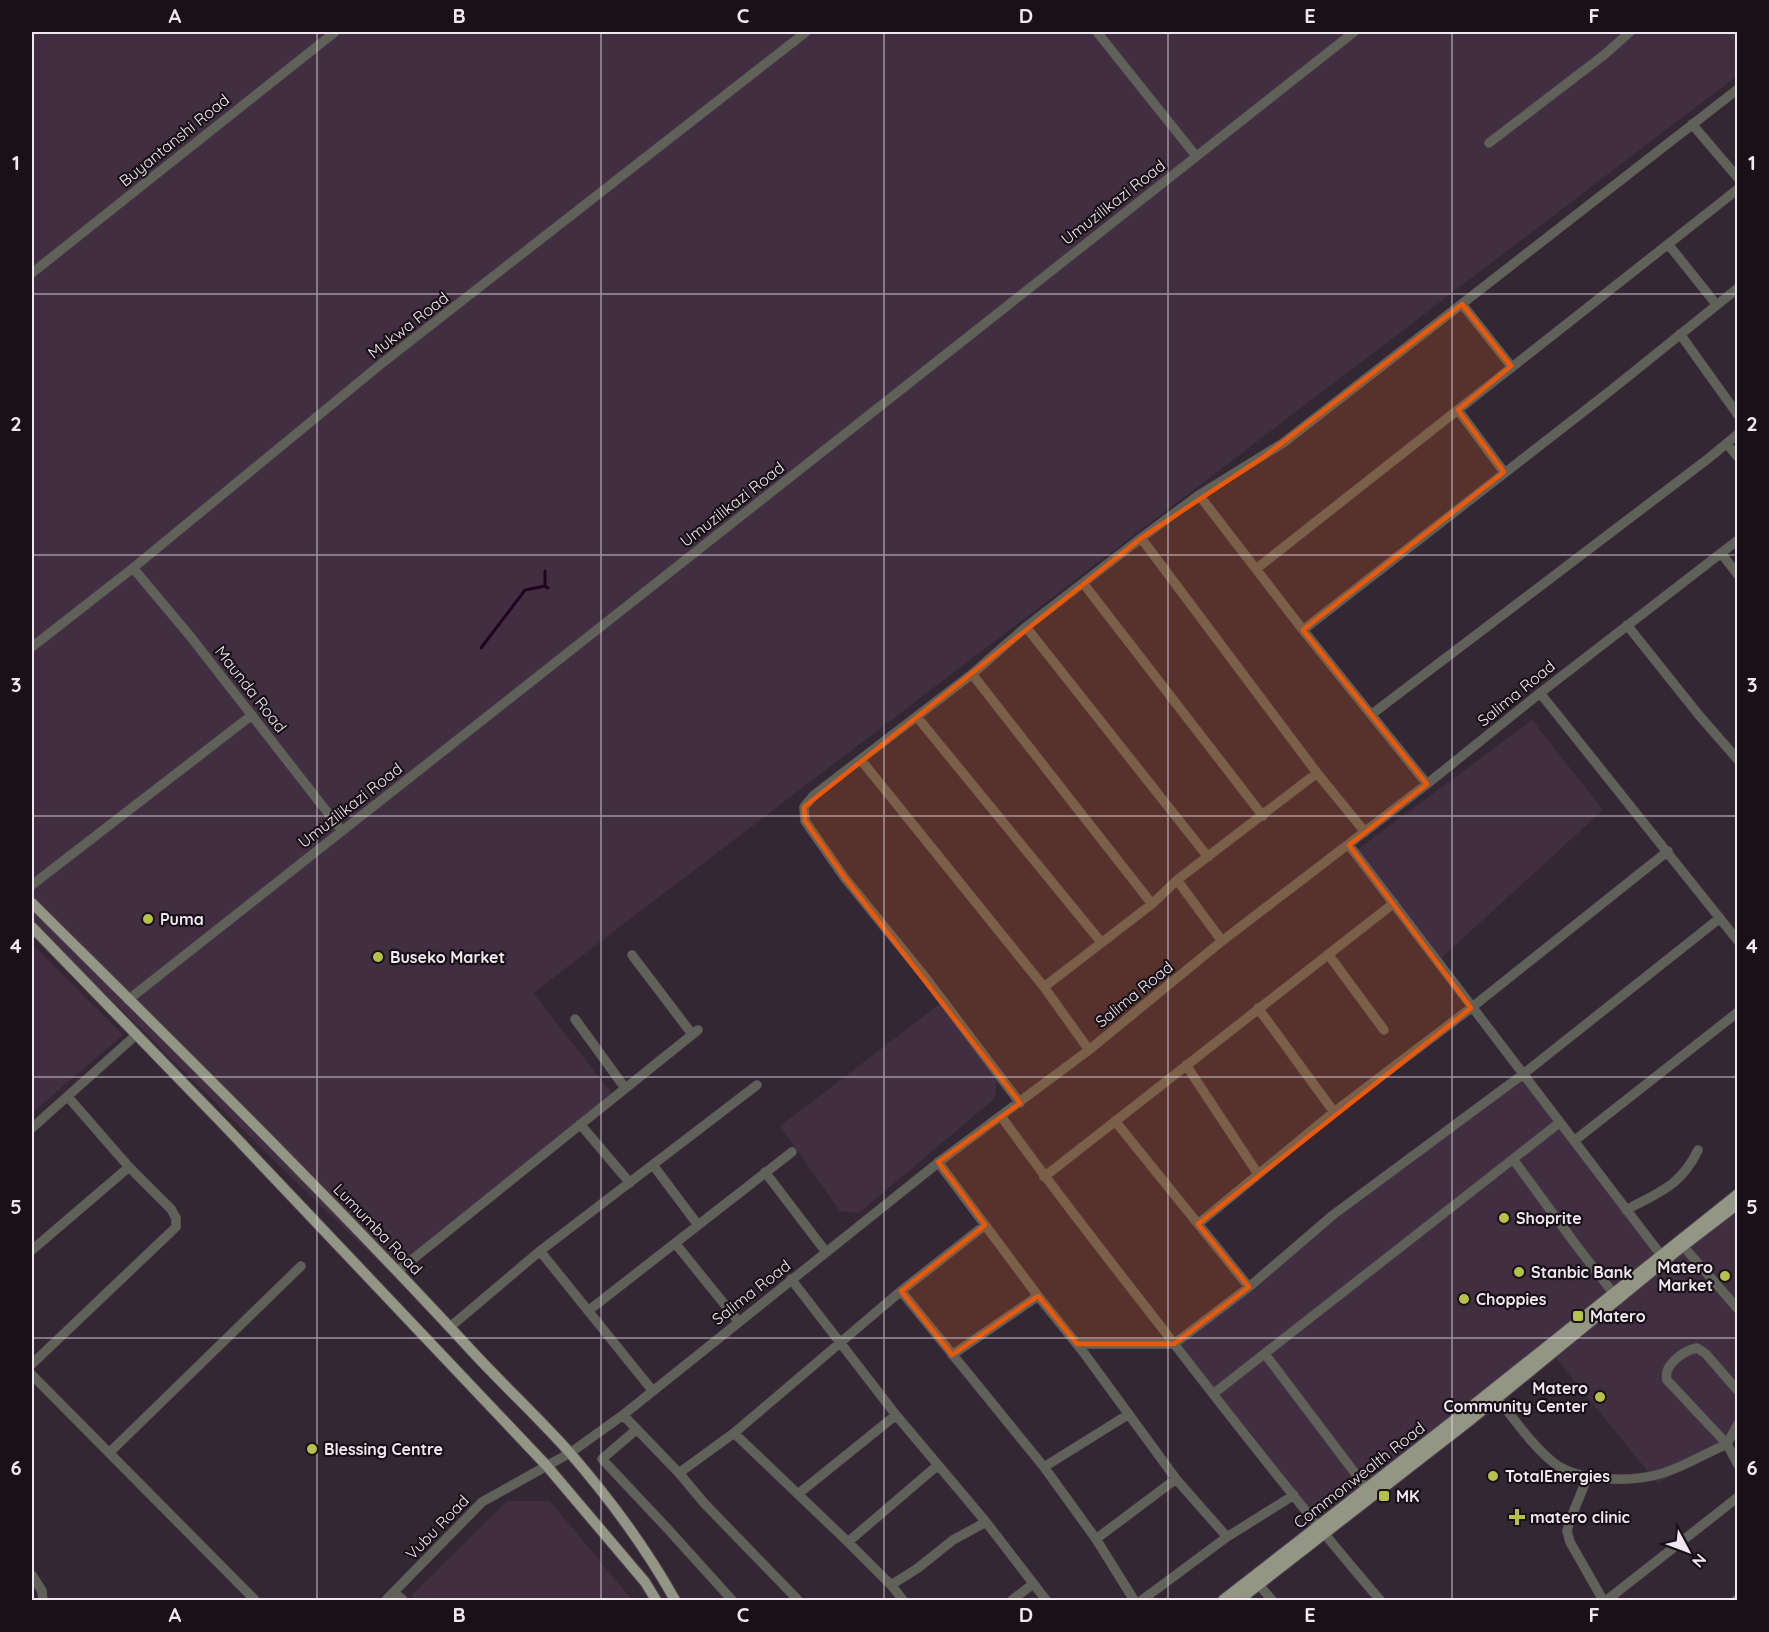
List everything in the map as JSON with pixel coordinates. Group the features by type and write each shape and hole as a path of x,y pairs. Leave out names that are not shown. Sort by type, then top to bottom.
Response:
{"main road":[{"name":"Lumumba Road","path":"32,903 241,1110 398,1271 570,1453 623,1520 659,1571 675,1600"},
{"path":"32,927 546,1465 645,1582 656,1600"},
{"name":"Commonwealth Road","path":"1223,1600 1320,1530 1493,1395 1737,1194"},
{"name":"Commonwealth Road","path":"1662,1258 1683,1246 1737,1204"},
{"name":"Commonwealth Road","path":"1239,1600 1367,1489 1493,1395"}],"street":[{"name":"Buyantanshi Road","path":"32,273 335,32"},
{"name":"Mukwa Road","path":"32,646 134,568 381,364 807,32"},
{"path":"1097,32 1196,156"},
{"name":"Umuzilikazi Road","path":"128,1000 1354,32"},
{"path":"1489,143 1604,56 1630,32"},
{"path":"1020,1103 925,977 844,877 805,821 804,807 814,795 972,675 1026,627 1141,538 1199,495 1283,443 1737,89"},
{"path":"1692,124 1737,178"},
{"path":"1256,569 1737,189"},
{"path":"1668,244 1716,304"},
{"path":"1303,630 1737,288"},
{"path":"1462,304 1511,366"},
{"path":"1680,334 1737,415"},
{"path":"1458,410 1504,472"},
{"path":"1372,714 1727,444 1737,434"},
{"path":"1727,444 1737,457"},
{"path":"1199,495 1303,630 1427,784"},
{"path":"1141,538 1317,773 1365,832"},
{"name":"Salima Road","path":"546,1465 570,1453 623,1415 938,1162 1089,1050 1222,941 1349,845 1737,540"},
{"path":"1721,553 1737,575"},
{"name":"Maunda Road","path":"134,568 342,831"},
{"path":"1083,583 1263,816"},
{"path":"1627,625 1737,760"},
{"path":"1026,627 1208,857"},
{"path":"972,675 1152,904"},
{"path":"1540,693 1737,941"},
{"path":"32,885 252,715"},
{"path":"917,717 1101,942"},
{"path":"861,760 1044,987 1089,1050"},
{"path":"1044,987 1317,773"},
{"path":"1349,845 1662,1258"},
{"path":"1198,1224 1334,1112 1471,1008 1668,852"},
{"path":"1178,880 1222,941"},
{"path":"1044,1177 1394,903"},
{"path":"1077,1344 1174,1344 1249,1287 1333,1215 1522,1075 1720,918"},
{"path":"1328,954 1384,1030"},
{"path":"398,1271 695,1032 632,955"},
{"path":"1258,1008 1334,1112"},
{"path":"1574,1141 1737,1012"},
{"path":"575,1019 625,1088"},
{"path":"32,1128 136,1035"},
{"path":"1186,1065 1258,1174"},
{"path":"450,1327 540,1251 757,1085"},
{"path":"32,1364 176,1227 176,1218 171,1209 129,1167 68,1097"},
{"path":"1000,1116 1044,1177 1213,1394 1320,1530 1380,1600"},
{"path":"1115,1120 1249,1287"},
{"path":"1213,1394 1559,1123"},
{"path":"580,1124 630,1183"},
{"path":"1626,1210 1650,1198 1682,1177 1698,1150"},
{"path":"588,1311 792,1152"},
{"path":"1513,1160 1616,1296"},
{"path":"938,1162 1038,1296 1077,1344 1176,1479 1227,1537"},
{"path":"653,1165 698,1225"},
{"path":"32,1250 129,1167"},
{"path":"765,1172 826,1252"},
{"path":"679,1473 734,1433 901,1291 985,1225"},
{"path":"675,1243 738,1321"},
{"path":"1683,1246 1737,1309"},
{"path":"540,1251 652,1390"},
{"path":"109,1453 301,1266"},
{"path":"791,1279 896,1415 986,1522 1046,1600"},
{"path":"901,1291 1044,1467 1096,1539 1134,1600"},
{"path":"952,1355 1038,1296"},
{"path":"1737,1391 1706,1354 1696,1348 1690,1349 1666,1370 1667,1380 1727,1444 1737,1466"},
{"path":"1265,1354 1367,1489"},
{"path":"32,1375 255,1600"},
{"path":"1493,1395 1553,1462 1567,1472 1588,1476 1617,1479 1660,1474 1727,1444 1737,1424"},
{"path":"1044,1467 1129,1414"},
{"path":"623,1415 798,1600"},
{"path":"798,1494 896,1415"},
{"path":"637,1429 602,1459 732,1600"},
{"path":"734,1433 848,1542 903,1600"},
{"name":"Vubu Road","path":"386,1600 483,1502 546,1465"},
{"path":"848,1542 938,1465"},
{"path":"1588,1476 1567,1531 1570,1542 1605,1600 1737,1497"},
{"path":"1096,1539 1176,1479"},
{"path":"1142,1600 1227,1537 1294,1495"},
{"path":"891,1585 918,1569 953,1540 986,1522"},
{"path":"32,1575 42,1591 43,1600"},
{"path":"1012,1600 1033,1584"},
{"path":"1259,1585 1272,1600"},
{"path":"394,1592 403,1600"}],"highlighted area":[{"path":"1462,304 1511,366 1458,410 1504,472 1303,630 1427,784 1349,845 1471,1008 1198,1224 1249,1287 1174,1344 1077,1344 1038,1296 952,1355 901,1291 985,1225 938,1162 1020,1103 844,877 805,821 804,807 1141,538 1262,458"}],"shaded area":[{"path":"32,32 1737,32 1738,75 533,993 613,1095 427,1245 397,1279 32,921"},
{"path":"1532,720 1603,810 1438,961 1357,850"},
{"path":"32,944 123,1035 32,1113"},
{"path":"940,1004 998,1078 994,1099 859,1213 840,1211 780,1126"},
{"path":"1523,1076 1665,1262 1737,1207 1737,1427 1731,1439 1658,1484 1551,1352 1320,1532 1174,1344"},
{"path":"507,1501 550,1501 632,1600 416,1600 411,1596"}],"waterway":[{"path":"545,571 545,586"},
{"path":"481,648 525,590 545,586 548,588"}],"place":[{"name":"Puma","path":"148,919"},
{"name":"Buseko Market","path":"378,957"},
{"name":"Shoprite","path":"1504,1218"},
{"name":"Stanbic Bank","path":"1519,1272"},
{"name":"Matero Market","path":"1725,1276"},
{"name":"Choppies","path":"1464,1299"},
{"name":"Matero","path":"1578,1316"},
{"name":"Matero Community Center","path":"1600,1397"},
{"name":"Blessing Centre","path":"312,1449"},
{"name":"TotalEnergies","path":"1493,1476"},
{"name":"MK","path":"1384,1496"},
{"name":"matero clinic","path":"1517,1517"}]}
